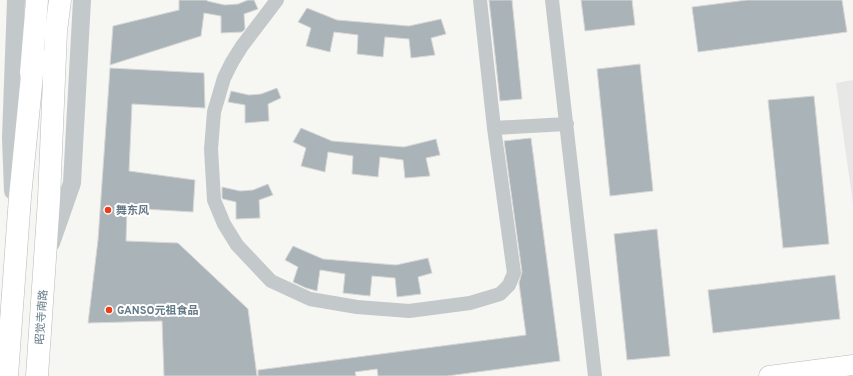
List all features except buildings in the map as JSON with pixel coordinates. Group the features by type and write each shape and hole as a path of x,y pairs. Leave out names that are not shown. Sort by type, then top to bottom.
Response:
{"main road":[{"path":"7,376 6,290 15,252 38,0"},
{"path":"31,73 42,0"},
{"name":"昭觉寺南路","path":"37,376 45,259 56,31 60,0"},
{"path":"769,376 853,365"}],"street":[{"path":"15,252 11,138 16,0"},
{"path":"45,259 72,183 82,0"},
{"path":"277,0 242,46 224,78 214,112 210,149 214,200 224,224 237,245 271,281 310,298 357,307 408,311 470,303 500,294 509,285 514,273 494,128 480,0"},
{"path":"552,0 595,376"},
{"path":"494,128 566,124"}],"shaded area":[{"path":"853,80 853,204 836,83"}],"place":[{"name":"舞东风","path":"108,210"},
{"name":"GANSO元祖食品","path":"109,310"}]}
